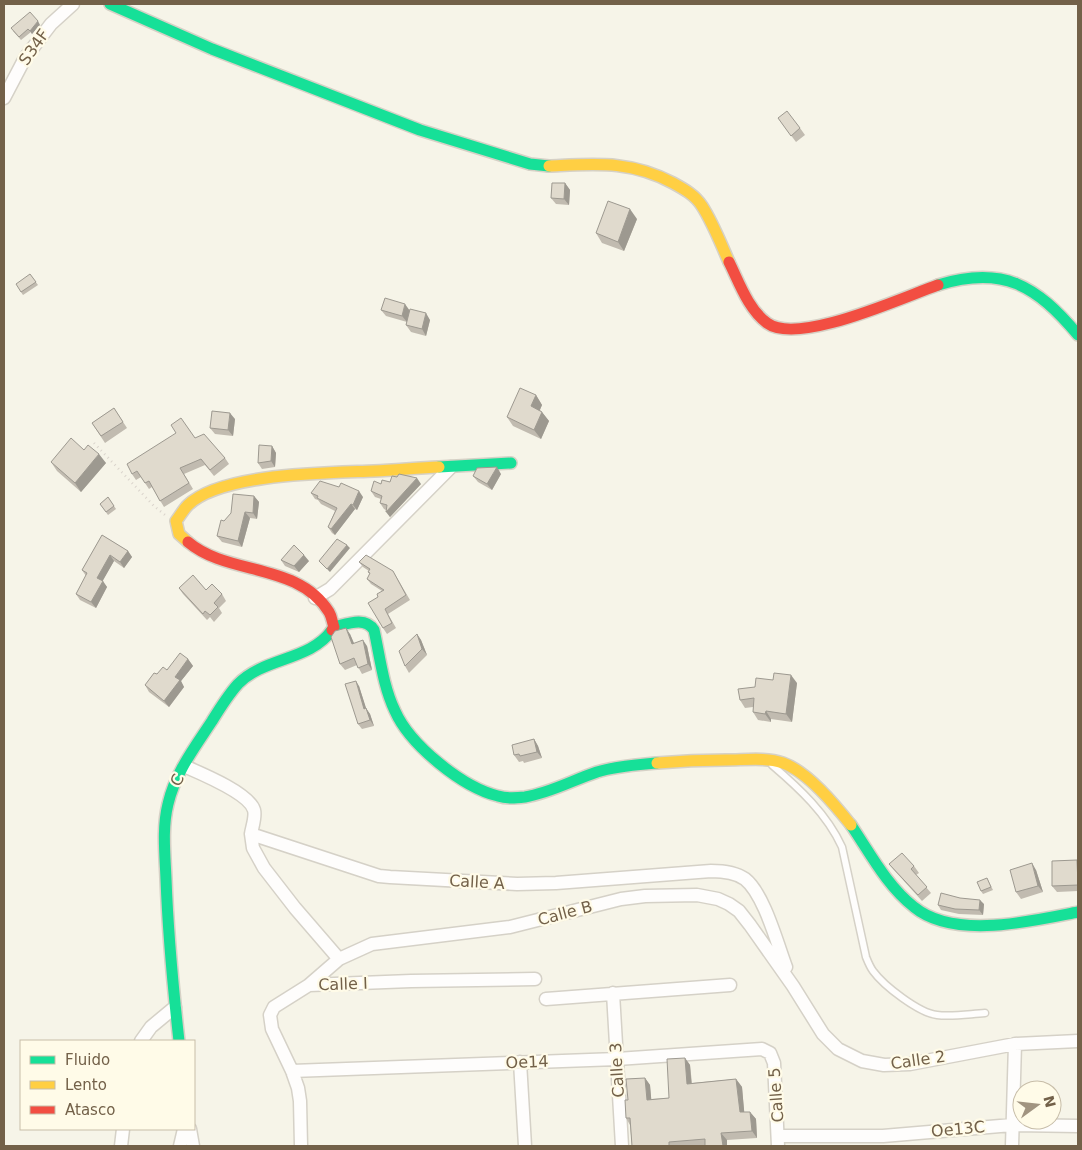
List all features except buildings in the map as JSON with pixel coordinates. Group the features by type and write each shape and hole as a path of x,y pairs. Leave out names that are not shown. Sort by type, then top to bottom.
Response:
{"street":[{"name":"S34F","path":"4,98 25,58 51,24 73,4"},
{"path":"110,4 212,49 411,126 505,157 546,166 610,164 636,168 687,190 702,206 753,310 770,326 791,329 820,325 846,318 942,284 980,277 999,278 1016,283 1034,293 1059,314 1078,335"},
{"path":"511,463 296,475 259,480 211,491 193,500 182,509 175,523 178,535 187,543 228,562 296,582 328,611 334,627 361,621 371,625 374,630 390,700 403,727 446,769 491,795 512,798 551,791 596,772 623,766 673,761 768,760 786,764 813,784 831,801 850,823 892,884 904,898 922,913 954,924 979,926 1078,912"},
{"path":"315,598 330,588 451,467"},
{"name":"C","path":"180,1040 175,1007 168,920 165,832 170,797 184,766 226,699 244,677 262,667 318,644 326,638 334,627"},
{"path":"184,766 214,779 249,801 255,813 251,834 253,848 264,868 295,908 339,958"},
{"name":"Calle A","path":"251,834 379,876 390,877 518,884 556,883 711,871 733,874 744,879 760,899 793,986"},
{"name":"Calle B","path":"309,985 339,958 372,944 510,927 621,899 645,896 697,895 718,899 739,911 793,986"},
{"name":"Calle I","path":"301,1146 298,1088 272,1029 270,1015 274,1007 309,985 535,979"},
{"path":"546,998 730,985"},
{"name":"Calle 2","path":"793,986 823,1034 838,1049 862,1061 884,1065 910,1064 1015,1044 1078,1041"},
{"name":"Calle 3","path":"612,993 622,1146"},
{"path":"142,1040 151,1027 175,1007"},
{"path":"1014,1080 1015,1044"},
{"name":"Oe14","path":"292,1072 520,1062 617,1060 762,1049"},
{"name":"Calle 5","path":"762,1049 770,1053 774,1063 778,1141"},
{"path":"520,1062 525,1146"},
{"name":"Oe13C","path":"778,1141 883,1141 1012,1125"},
{"name":"Oe13C","path":"1062,1126 1078,1126"},
{"path":"122,1146 123,1130"},
{"path":"180,1146 184,1130"},
{"path":"190,1130 192,1146"},
{"path":"1012,1130 1012,1146"}],"lane":[{"path":"768,760 817,809 842,847 866,957 873,971 883,982 915,1006 932,1014 946,1016 985,1013"}],"path":[{"path":"94,443 154,506 175,523"}],"traffic: fast":[{"path":"110,4 212,49 420,130 530,164 549,166"},
{"path":"938,285 961,279 981,277 1000,279 1017,284 1048,303 1078,335"},
{"path":"439,467 511,463"},
{"path":"334,627 361,622 366,623 374,630 388,692 402,724 412,737 439,763 469,784 484,791 505,798 525,797 543,793 604,770 657,763"},
{"path":"179,1040 169,940 164,832 168,804 175,782 192,751 238,684 249,675 261,669 312,648 332,630"},
{"path":"851,825 895,889 914,907 931,917 950,923 994,925 1039,920 1078,912"}],"traffic: slow":[{"path":"549,166 597,164 627,167 642,170 673,183 693,195 702,206 729,262"},
{"path":"188,542 179,534 176,521 188,505 204,494 225,486 304,474 439,467"},
{"path":"657,763 755,759 783,763 792,767 811,781 851,825"}],"traffic: jam":[{"path":"729,262 754,310 767,323 782,328 802,328 826,324 877,308 938,285"},
{"path":"188,542 204,553 281,577 300,585 316,596 329,612 334,627 332,630"}]}
